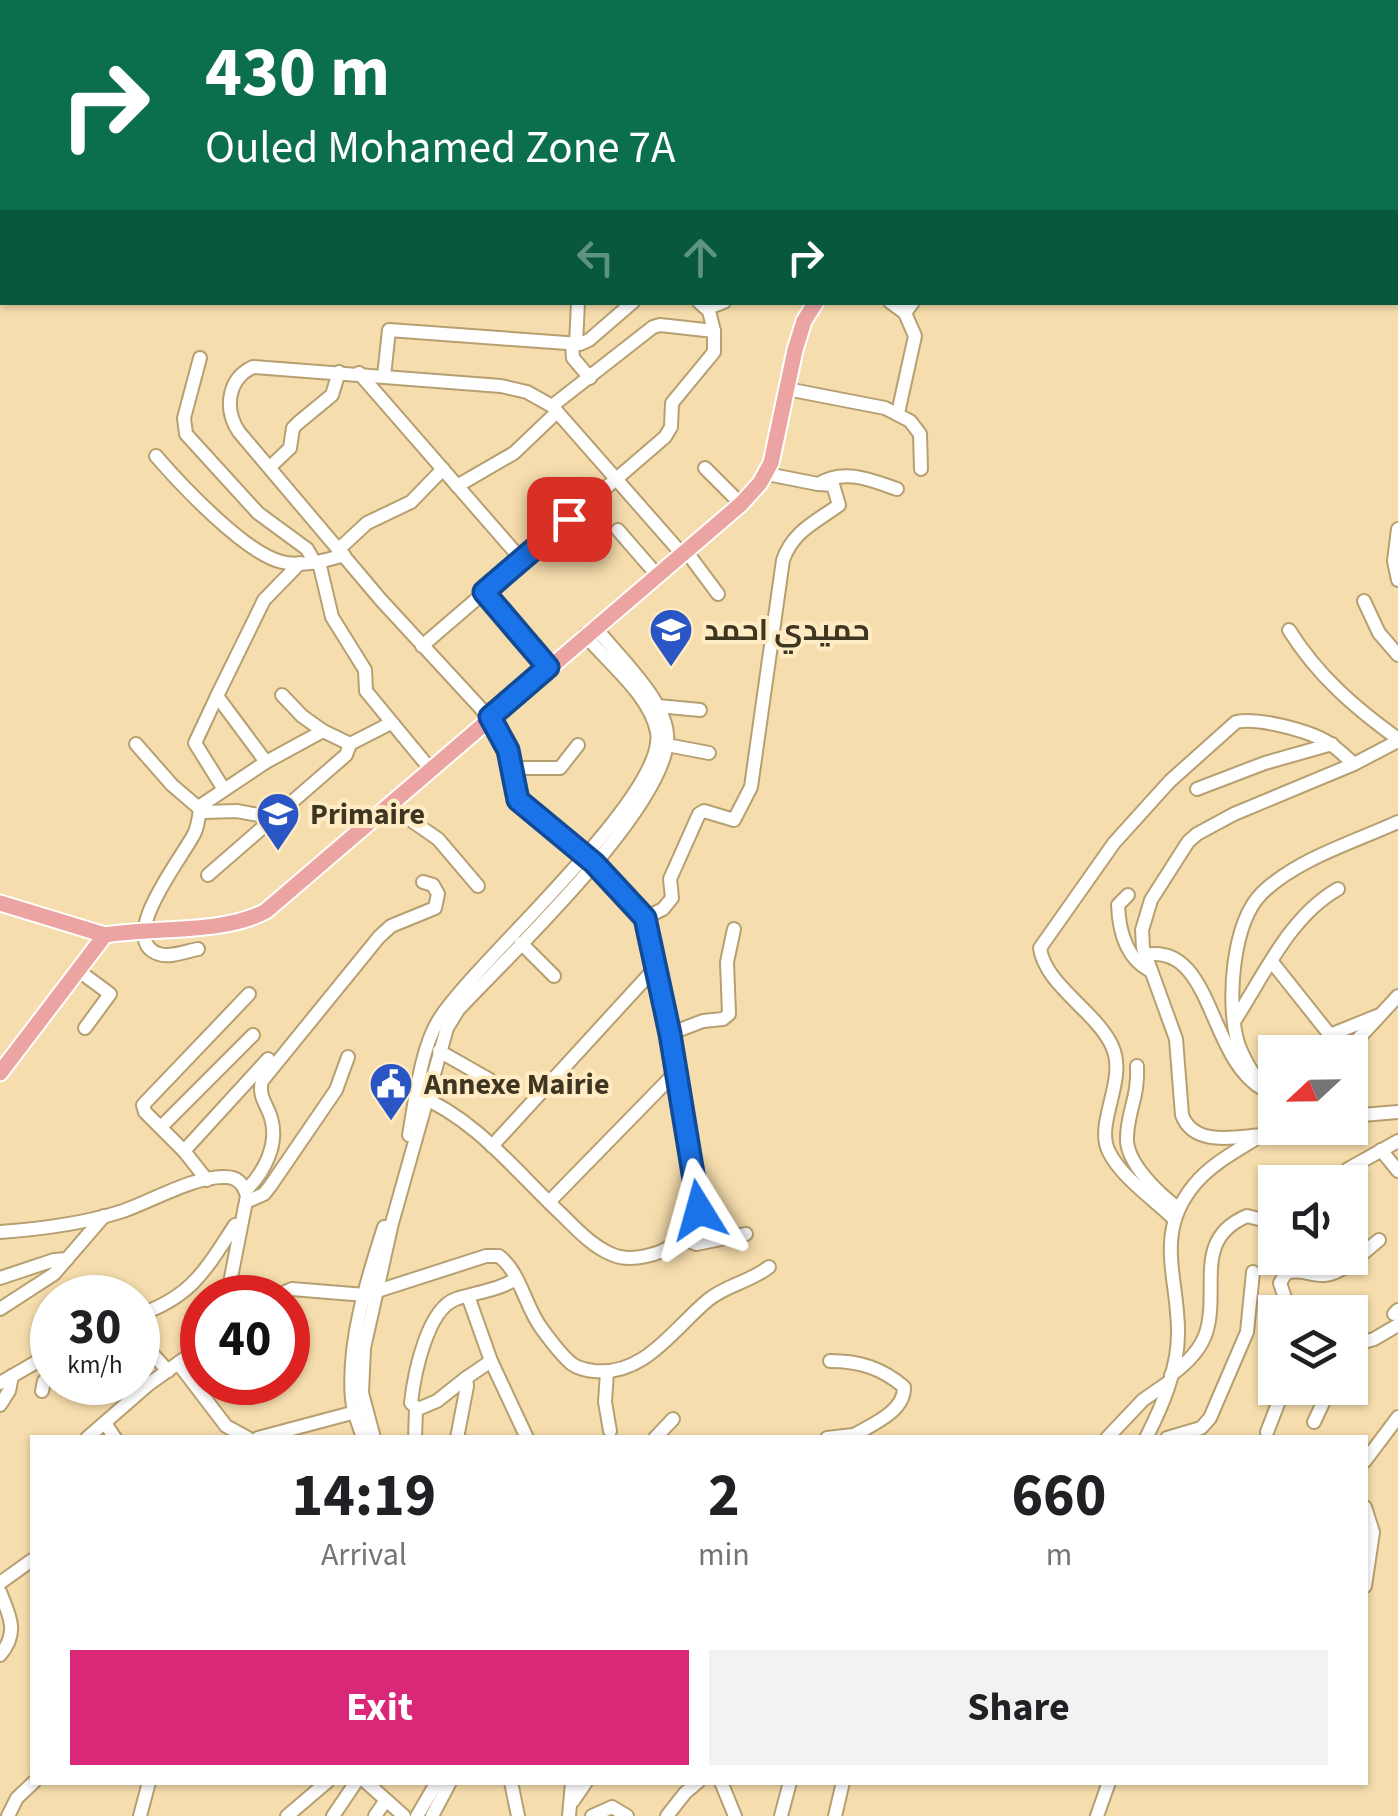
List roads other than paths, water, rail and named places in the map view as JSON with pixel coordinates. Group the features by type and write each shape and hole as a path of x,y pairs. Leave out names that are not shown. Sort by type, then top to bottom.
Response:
{"main road":[{"path":"0,903 106,935 230,924 257,916 289,894 740,504 767,474 802,328 814,305"},
{"path":"0,1073 106,935"}],"street":[{"path":"578,305 573,357 590,378"},
{"path":"384,376 387,332 392,329 574,345 589,340 630,305"},
{"path":"422,646 670,431 672,403 714,352 714,330 704,305"},
{"path":"898,413 915,336 909,308"},
{"path":"457,486 514,453 554,409 657,325 714,330"},
{"path":"200,358 184,418 186,434 258,513 307,548 317,563 332,617 365,670 368,694 430,770"},
{"path":"421,1097 472,1127 594,1245 614,1256 644,1256 668,1248 694,1224 699,1210 670,1034 645,918 589,859 518,800 502,734 490,717 422,646 232,420 229,401 238,379 254,367 501,386 527,392 554,409 718,594"},
{"path":"270,467 290,448 293,428 332,395 340,372"},
{"path":"359,373 521,560"},
{"path":"787,389 898,413 920,434 922,468"},
{"path":"156,456 177,481 250,546 276,560 300,564 317,563 341,552 367,523 410,502 443,468"},
{"path":"705,468 740,504"},
{"path":"645,918 663,909 672,898 670,878 699,814 704,811 733,820 751,787 783,560 801,532 839,503 833,486 767,474"},
{"path":"818,484 843,475 897,490"},
{"path":"1398,529 1394,561 1398,580"},
{"path":"618,530 657,576"},
{"path":"224,788 196,743 264,600 300,564"},
{"path":"484,592 548,667"},
{"path":"1364,601 1379,633 1398,654"},
{"path":"1258,1135 1210,1138 1185,1125 1176,1039 1141,935 1151,900 1188,842 1234,814 1354,764 1398,740 1338,692 1289,630"},
{"path":"371,1293 385,1253 421,1097 429,1044 440,1017 480,967 638,808 667,746 667,731 658,706 590,631"},
{"path":"372,1435 352,1397 355,1346 421,1097 439,1051 458,1010 520,943 589,859 630,801 658,741 654,721 642,701 590,631"},
{"path":"282,695 323,731"},
{"path":"217,696 266,762"},
{"path":"658,706 700,710"},
{"path":"1176,1213 1119,1166 1108,1150 1104,1136 1116,1079 1116,1056 1099,1024 1049,972 1040,948 1114,843 1170,781 1236,722 1262,722 1310,734 1332,744 1354,764"},
{"path":"208,875 346,756 350,744 391,723"},
{"path":"198,949 158,954 147,944 144,929 163,880 194,833 202,802 323,731 350,744"},
{"path":"136,744 200,809 274,818"},
{"path":"1198,789 1265,763 1332,744"},
{"path":"512,768 560,768 578,745"},
{"path":"667,746 709,752"},
{"path":"390,805 438,839 478,886"},
{"path":"1258,1079 1242,1051 1234,1022 1236,955 1241,928 1254,902 1288,874 1398,822"},
{"path":"231,1275 246,1196 263,1171 272,1135 273,1122 260,1093 262,1081 379,937 391,926 435,908 438,894 433,885 423,882"},
{"path":"1234,1022 1306,915 1338,890"},
{"path":"1128,895 1118,910 1124,939 1135,961 1147,962 1168,954 1183,964 1199,985 1223,1044 1239,1070 1258,1087"},
{"path":"670,1034 705,1020 723,1020 729,1014 727,962 734,929"},
{"path":"520,943 554,976"},
{"path":"1272,962 1330,1035 1377,1016"},
{"path":"492,1146 656,968"},
{"path":"80,971 104,986 110,996 85,1028"},
{"path":"207,1180 142,1105 249,994"},
{"path":"1361,1035 1398,996"},
{"path":"162,1127 253,1035"},
{"path":"439,1051 490,1080"},
{"path":"246,1196 264,1194 271,1185 336,1090 348,1057"},
{"path":"184,1152 268,1059"},
{"path":"1137,1066 1138,1091 1126,1134 1128,1149 1176,1213"},
{"path":"548,1202 675,1072"},
{"path":"1369,1116 1398,1100"},
{"path":"1369,1116 1398,1112"},
{"path":"1147,1435 1170,1379 1178,1332 1170,1253 1176,1213 1205,1174 1258,1138"},
{"path":"1355,1165 1398,1141"},
{"path":"1381,1150 1398,1171"},
{"path":"0,1232 48,1228 104,1216 207,1180 230,1177 246,1196"},
{"path":"0,1309 54,1274 104,1216"},
{"path":"1111,1435 1143,1400 1184,1365 1204,1337 1209,1320 1213,1252 1222,1233 1247,1216 1258,1219"},
{"path":"160,1306 198,1281 240,1217"},
{"path":"682,1238 696,1244 746,1234"},
{"path":"1283,1295 1280,1283 1286,1272 1334,1273 1380,1240"},
{"path":"310,1290 371,1293 486,1256 502,1258 534,1319 568,1359 582,1369 607,1372 640,1362 712,1296 769,1267"},
{"path":"0,1278 67,1259"},
{"path":"1178,1435 1202,1428 1210,1418 1247,1332 1253,1272"},
{"path":"415,1435 416,1408 411,1399 434,1317 443,1305 500,1288 516,1279"},
{"path":"468,1296 491,1360 526,1435"},
{"path":"1368,1337 1397,1317"},
{"path":"160,1356 226,1426 242,1435"},
{"path":"416,1408 428,1406 491,1360"},
{"path":"830,1361 866,1365 904,1387 902,1401 895,1408 853,1435"},
{"path":"91,1435 180,1362"},
{"path":"0,1405 8,1392 6,1379 30,1365"},
{"path":"607,1372 605,1402 610,1431"},
{"path":"457,1435 466,1378"},
{"path":"1266,1432 1277,1405"},
{"path":"1314,1422 1322,1405"},
{"path":"269,1435 360,1410"},
{"path":"360,1410 363,1435"},
{"path":"1368,1457 1398,1417"},
{"path":"657,1435 673,1419"},
{"path":"105,1423 114,1435"},
{"path":"1368,1518 1372,1532 1368,1563"},
{"path":"0,1583 30,1561"},
{"path":"0,1592 13,1623 11,1639 0,1655"},
{"path":"8,1816 31,1785"},
{"path":"140,1816 153,1785"},
{"path":"287,1816 323,1785"},
{"path":"333,1816 354,1785"},
{"path":"368,1785 404,1816"},
{"path":"417,1816 435,1785"},
{"path":"432,1816 448,1785"},
{"path":"512,1785 518,1816"},
{"path":"570,1809 584,1785"},
{"path":"667,1816 694,1785"},
{"path":"722,1785 734,1816"},
{"path":"782,1816 789,1785"},
{"path":"834,1816 842,1785"},
{"path":"1097,1816 1108,1785"},
{"path":"375,1816 386,1800"},
{"path":"592,1816 612,1807 627,1816"}],"place":[{"name":"حميدي احمد","path":"671,668"},
{"name":"Primaire","path":"278,852"},
{"name":"Annexe Mairie","path":"391,1122"}]}
